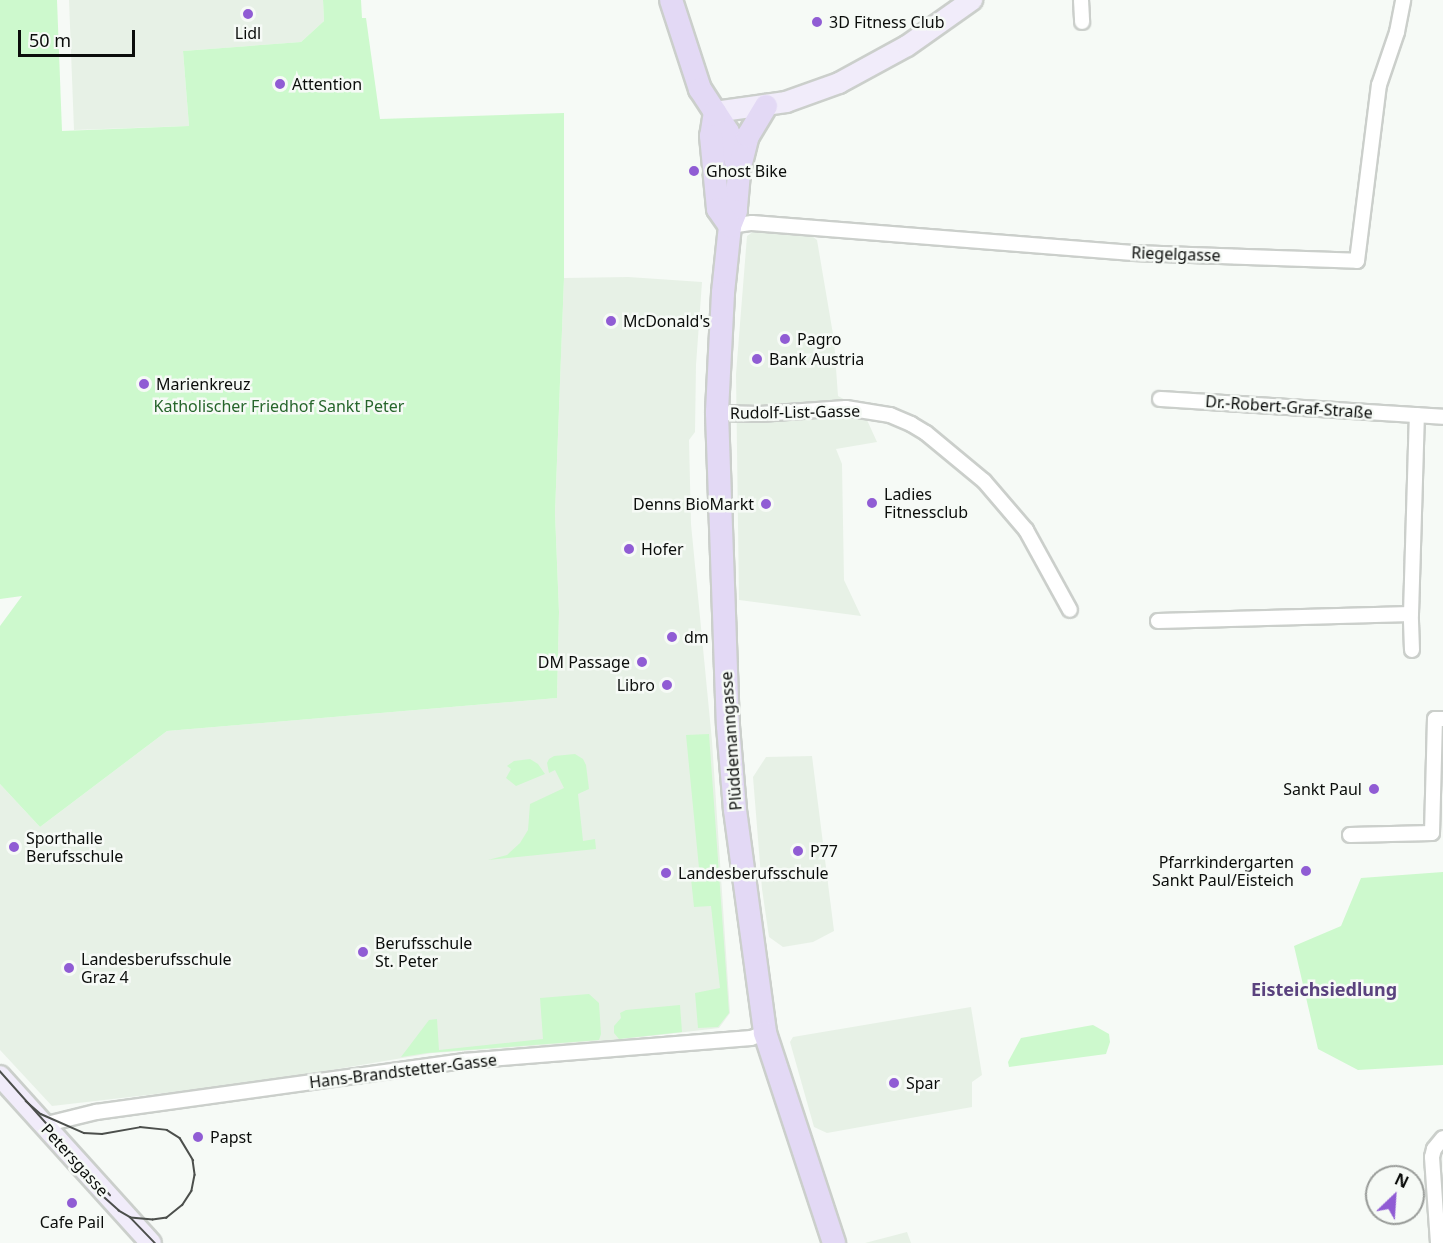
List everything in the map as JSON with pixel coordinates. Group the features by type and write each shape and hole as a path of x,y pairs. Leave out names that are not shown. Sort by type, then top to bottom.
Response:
{"main road":[{"name":"Plüddemanngasse","path":"670,0 700,89 728,132 739,173 736,211 730,226 723,293 717,413 728,726 735,810 765,1033 834,1243"},
{"path":"730,226 718,209 711,136 716,112 786,102 839,83 907,46 972,0"},
{"path":"739,173 748,136 766,106"},
{"name":"Petersgasse","path":"0,1076 151,1243"}],"street":[{"path":"1081,0 1082,22"},
{"name":"Riegelgasse","path":"730,226 752,223 1133,253 1357,261 1378,93 1403,0"},
{"name":"Dr.-Robert-Graf-Straße","path":"1160,399 1443,417"},
{"name":"Rudolf-List-Gasse","path":"717,413 760,414 846,408 890,415 911,424 927,433 984,481 1026,530 1070,610"},
{"path":"1412,650 1417,415"},
{"path":"1158,621 1411,614"},
{"path":"1350,835 1432,833 1435,719 1443,719"},
{"name":"Hans-Brandstetter-Gasse","path":"43,1125 96,1112 464,1061 751,1038 765,1033"},
{"path":"1438,1243 1432,1157 1434,1149 1443,1138"}],"shaded area":[{"path":"69,0 323,0 324,21 301,42 183,51 189,126 74,130"},
{"path":"757,229 804,230 817,240 834,340 838,396 862,409 877,442 836,449 842,464 844,580 861,616 739,600 736,374 747,236"},
{"name":"Berufsschule St. Peter","path":"628,277 702,282 696,365 695,432 689,440 691,524 712,741 730,1013 719,1028 609,1041 432,1053 260,1082 52,1106 0,1050 0,784 40,827 167,731 557,698 559,612 555,513 564,278"},
{"path":"812,756 834,931 813,942 783,947 769,937 762,889 753,777 766,757"},
{"path":"971,1007 982,1075 972,1082 972,1107 827,1133 814,1127 790,1042 793,1037"},
{"path":"907,1232 911,1243 865,1243"}],"green space":[{"name":"Katholischer Friedhof Sankt Peter","path":"0,0 57,0 62,131 189,126 183,51 301,42 324,21 323,0 361,0 362,18 366,18 380,119 564,113 564,278 555,513 559,612 557,698 167,731 40,827 0,784 0,626 22,596 0,599"},
{"path":"709,734 729,1013 718,1027 698,1028 695,993 720,988 711,906 694,907 690,869 699,868 686,735"},
{"path":"575,754 583,759 586,765 589,789 578,794 583,841 595,839 596,849 488,860 507,855 520,843 528,830 530,804 564,788 555,770 549,773 547,763 549,759 554,756"},
{"path":"530,759 538,764 545,774 516,786 506,778 511,769 507,766 514,761"},
{"path":"1443,872 1443,1065 1358,1070 1318,1049 1294,946 1341,926 1361,878"},
{"path":"589,994 599,1003 601,1034 599,1040 401,1057 429,1020 437,1019 439,1050 543,1039 540,998"},
{"path":"680,1005 682,1032 619,1039 614,1033 614,1026 621,1018 620,1013 626,1010"},
{"path":"1093,1025 1109,1034 1110,1042 1106,1054 1009,1067 1008,1062 1021,1038"}],"tram line":[{"path":"0,1071 110,1195"},
{"path":"26,1101 41,1114 84,1133 102,1134 140,1127 167,1130 180,1138 193,1160 195,1175 192,1191 183,1205 167,1218 153,1220 131,1218 119,1211 97,1191"},
{"path":"130,1217 155,1243"}],"place":[{"name":"Lidl","path":"248,14"},
{"name":"3D Fitness Club","path":"817,22"},
{"name":"Attention","path":"280,84"},
{"name":"Ghost Bike","path":"694,171"},
{"name":"McDonald's","path":"611,321"},
{"name":"Pagro","path":"785,339"},
{"name":"Bank Austria","path":"757,359"},
{"name":"Marienkreuz","path":"144,384"},
{"name":"Ladies Fitnessclub","path":"872,503"},
{"name":"Denns BioMarkt","path":"766,504"},
{"name":"Hofer","path":"629,549"},
{"name":"dm","path":"672,637"},
{"name":"DM Passage","path":"642,662"},
{"name":"Libro","path":"667,685"},
{"name":"Sankt Paul","path":"1374,789"},
{"name":"Sporthalle Berufsschule","path":"14,847"},
{"name":"P77","path":"798,851"},
{"name":"Pfarrkindergarten Sankt Paul/Eisteich","path":"1306,871"},
{"name":"Landesberufsschule","path":"666,873"},
{"name":"Berufsschule St. Peter","path":"363,952"},
{"name":"Landesberufsschule Graz 4","path":"69,968"},
{"name":"Spar","path":"894,1083"},
{"name":"Papst","path":"198,1137"},
{"name":"Cafe Pail","path":"72,1203"}],"district":[{"name":"Eisteichsiedlung","path":"1324,989"}]}
